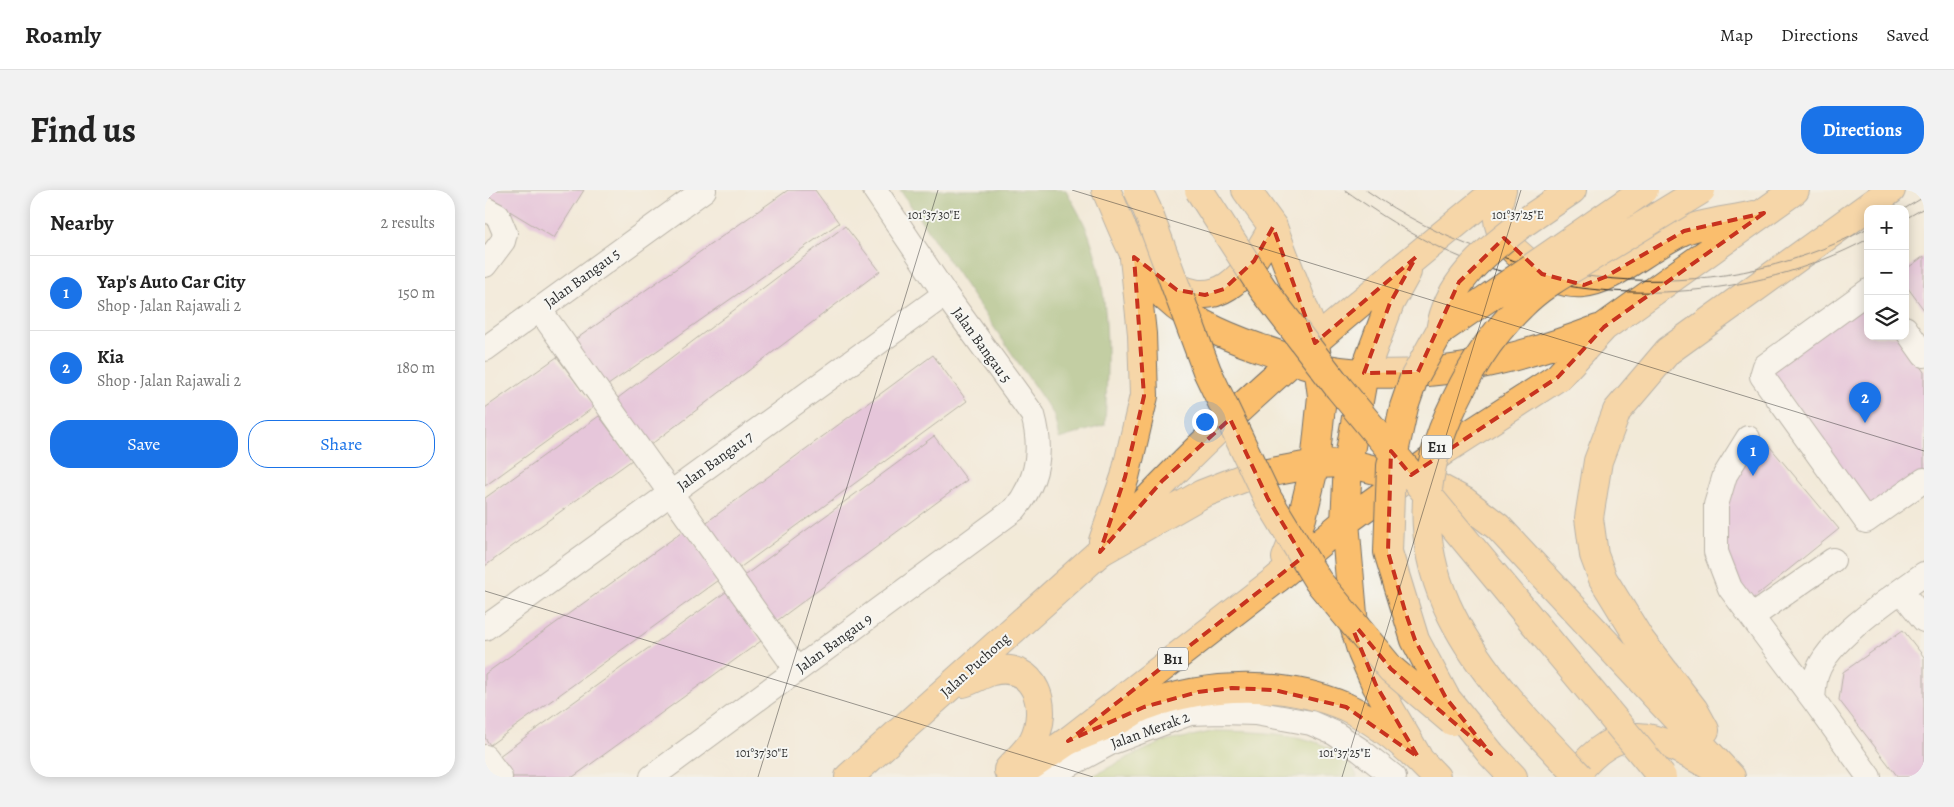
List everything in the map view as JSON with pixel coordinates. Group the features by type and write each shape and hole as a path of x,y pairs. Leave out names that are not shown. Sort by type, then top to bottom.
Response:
{"main road":[{"path":"1106,190 1134,257 1157,288 1183,312 1215,330 1364,373 1448,372 1536,351 1604,327"},
{"path":"1138,190 1147,209 1207,371 1268,499 1318,581 1391,669 1491,754"},
{"path":"1199,190 1263,289 1339,388 1662,777"},
{"path":"1245,190 1273,227 1309,321 1310,357 1322,396 1315,464 1302,518 1278,578"},
{"path":"1100,552 1163,481 1310,357 1415,257 1497,190"},
{"path":"1502,190 1497,205 1496,220 1500,232 1510,246 1542,274 1564,282 1584,284 1605,278 1684,231 1764,212"},
{"path":"1513,777 1491,754 1447,698 1415,640 1389,552 1391,466 1404,407 1415,378 1439,331 1443,311 1459,282 1498,243 1572,190"},
{"path":"1439,331 1645,190"},
{"name":"E11","path":"1580,777 1529,724 1477,661 1449,614 1439,586 1427,532 1426,502 1429,472 1440,435 1463,383 1478,356 1521,306 1547,284 1701,190"},
{"path":"1278,578 1345,522 1445,450 1558,377 1604,327 1795,190"},
{"path":"1731,777 1694,710 1641,641 1603,580 1594,555 1589,518 1598,461 1617,411 1668,351 1891,190"},
{"path":"1134,257 1177,290 1205,295 1224,289 1254,261 1273,227"},
{"path":"1100,552 1125,477 1144,396 1142,334 1134,257"},
{"path":"1415,257 1390,303 1364,373 1348,462 1345,522 1355,626 1363,653 1376,685 1418,757"},
{"path":"1100,552 1202,494 1246,477 1315,464 1348,462 1434,485 1464,501 1498,526 1731,777"},
{"name":"Jalan Puchong","path":"849,777 1100,552"},
{"name":"B11","path":"1015,777 1068,741 1278,578"},
{"path":"948,690 993,671 1013,671 1028,678 1037,692 1041,707 1039,725 1033,742 1002,777"},
{"path":"1068,741 1144,706 1198,692 1232,688 1274,690 1312,696 1346,708 1379,727 1418,757 1437,777"},
{"path":"1574,777 1583,765 1615,740 1640,736 1683,750 1731,777"}],"street":[{"name":"Jalan Bangau 5","path":"485,349 704,190"},
{"name":"Jalan Bangau 5","path":"875,190 945,294 1033,415 1038,434 1039,454 1027,495 1015,509"},
{"path":"485,209 498,216 505,233 503,241 485,265"},
{"name":"Jalan Bangau 7","path":"485,628 945,294"},
{"path":"1864,294 1765,366 1762,376 1866,521 1924,480"},
{"path":"539,310 797,670"},
{"path":"1909,334 1924,355"},
{"path":"1748,438 1725,474 1716,505 1716,552 1729,588 1753,616 1869,777"},
{"name":"Jalan Bangau 9","path":"652,777 1015,509"},
{"path":"1753,616 1833,560"},
{"path":"1813,699 1816,673 1824,658 1843,637 1924,574"},
{"path":"1901,591 1924,620"},
{"name":"Jalan Merak 2","path":"1047,777 1112,742 1181,716 1190,713 1221,712 1255,713 1311,723 1334,733 1361,750 1394,777"},
{"path":"485,757 500,777"}],"highlighted area":[{"path":"1764,213 1604,327 1558,377 1411,475 1391,451 1388,552 1405,611 1415,640 1446,698 1491,754 1391,669 1358,629 1354,632 1376,685 1418,757 1346,707 1274,690 1232,688 1198,692 1144,707 1068,741 1303,557 1268,499 1230,419 1162,481 1100,552 1125,477 1144,396 1134,257 1177,290 1205,295 1224,289 1254,261 1273,227 1315,343 1416,257 1390,303 1364,373 1418,372 1459,282 1504,238 1542,274 1584,285 1605,277 1684,231"}],"green space":[{"path":"900,190 1066,190 1089,235 1096,258 1105,305 1107,377 1105,425 1059,439 1054,415"},
{"path":"1216,731 1275,734 1317,742 1334,751 1348,762 1357,777 1091,777 1163,742"}],"building":[{"path":"485,190 584,190 554,238 485,196"},
{"path":"788,190 815,190 839,223 601,390 569,344"},
{"path":"845,226 880,271 645,449 610,404"},
{"path":"1924,256 1924,310 1909,289 1909,267"},
{"path":"1864,300 1864,340 1902,340 1924,372 1924,473 1866,511 1769,368"},
{"path":"933,355 967,401 734,572 700,527"},
{"path":"557,357 594,407 485,486 485,408"},
{"path":"599,416 632,460 485,566 485,498"},
{"path":"934,436 967,480 770,626 737,581"},
{"path":"1765,441 1839,529 1751,600 1737,585 1724,549 1724,507 1737,470"},
{"path":"685,530 721,578 490,745 485,738 485,674"},
{"path":"726,592 761,641 573,777 508,777 495,759"},
{"path":"1903,630 1924,657 1924,777 1898,777 1839,700 1843,672"}],"tram line":[{"path":"1345,190 1410,232 1463,258 1528,279 1577,288 1627,292 1677,291 1727,286 1776,276 1823,260 1864,241"},
{"path":"1366,190 1423,224 1483,251 1547,269 1612,279 1678,280 1743,272 1807,255 1864,230"},
{"path":"1909,206 1924,197"},
{"path":"1909,217 1924,208"}],"place":[{"name":"Kia","path":"1865,423"},
{"name":"Yap's Auto Car City","path":"1753,476"}]}
